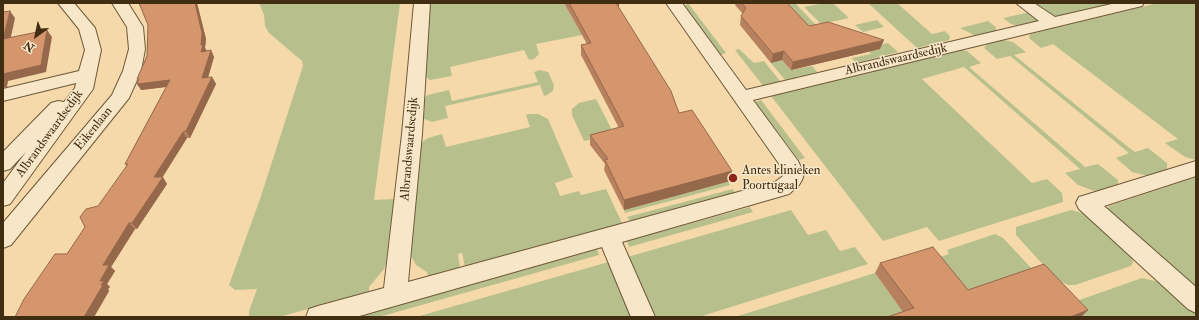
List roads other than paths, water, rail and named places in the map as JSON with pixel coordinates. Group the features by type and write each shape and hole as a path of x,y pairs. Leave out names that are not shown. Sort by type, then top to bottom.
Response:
{"street":[{"name":"Albrandswaardsedijk","path":"3,198 86,82 93,50 87,28 66,3"},
{"name":"Eikenlaan","path":"3,239 120,98 132,71 137,49 135,26 120,3"},
{"name":"Albrandswaardsedijk","path":"395,295 412,134 422,3"},
{"path":"318,317 782,188 788,184 794,174 791,166 674,3"},
{"path":"1024,3 1052,23"},
{"name":"Albrandswaardsedijk","path":"741,97 1136,3"},
{"path":"3,95 86,82"},
{"path":"3,164 60,104 86,82"},
{"path":"1196,168 1087,203 1196,302"},
{"path":"608,236 643,317"}],"place":[{"name":"Antes klinieken Poortugaal","path":"733,178"}]}
